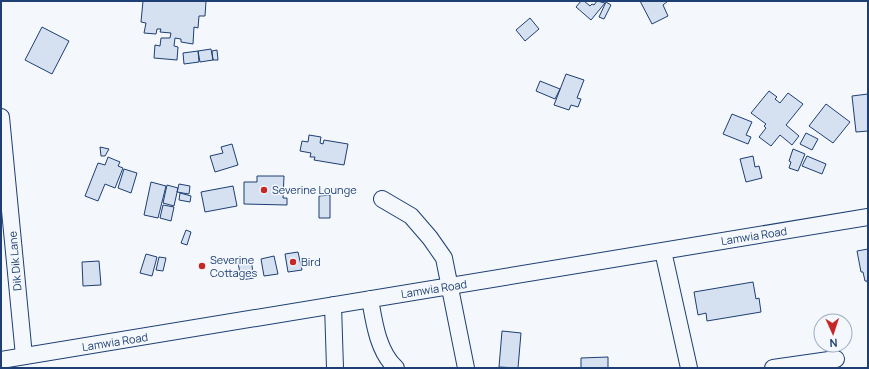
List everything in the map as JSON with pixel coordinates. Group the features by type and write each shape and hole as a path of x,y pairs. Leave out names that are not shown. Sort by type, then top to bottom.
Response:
{"street":[{"name":"Dik Dik Lane","path":"1,117 24,356"},
{"path":"382,199 411,216 430,238 444,258 466,368"},
{"name":"Lamwia Road","path":"1,360 868,217"},
{"path":"663,251 689,368"},
{"path":"370,299 376,332 388,362 396,368"},
{"path":"333,306 335,368"},
{"path":"773,368 836,359"}],"building":[{"path":"143,1 206,1 205,16 199,16 198,28 194,27 193,44 181,42 181,39 175,38 174,46 178,47 177,60 154,58 155,45 160,46 161,38 170,38 171,33 160,32 161,29 157,29 156,34 144,33 146,23 141,22"},
{"path":"581,1 584,1 590,6 592,4 594,5 597,1 605,3 591,20 576,7"},
{"path":"640,1 668,1 663,5 668,16 652,24"},
{"path":"606,2 611,5 604,19 599,17"},
{"path":"530,18 539,29 525,41 516,30"},
{"path":"42,27 69,41 52,74 25,60"},
{"path":"211,49 213,60 200,62 198,51"},
{"path":"217,50 218,60 213,60 212,51"},
{"path":"198,51 199,62 184,64 183,53"},
{"path":"566,74 584,80 577,98 581,99 578,107 571,105 569,110 554,105"},
{"path":"540,81 560,89 555,99 536,91"},
{"path":"769,91 777,97 775,99 780,103 788,93 803,104 786,125 799,136 792,145 780,135 771,146 759,137 766,128 764,126 766,124 751,113"},
{"path":"868,94 868,131 856,132 852,96"},
{"path":"826,104 850,122 833,143 809,126"},
{"path":"732,114 752,122 746,135 751,137 748,144 723,134"},
{"path":"806,133 818,139 812,150 800,144"},
{"path":"309,135 321,137 320,143 323,144 324,140 348,144 344,165 314,160 315,157 310,157 311,153 300,151 302,141 308,142"},
{"path":"232,144 238,165 215,172 210,156 223,153 221,147"},
{"path":"100,147 109,149 105,156 101,156"},
{"path":"793,149 805,154 798,171 789,168 791,162 789,161"},
{"path":"753,156 755,167 759,166 762,178 746,182 740,159"},
{"path":"807,156 826,164 822,174 802,166"},
{"path":"108,157 120,162 118,166 123,168 115,188 105,184 98,201 85,196 98,163 105,165"},
{"path":"124,169 137,173 131,193 118,188"},
{"name":"Severine Lounge","path":"257,176 284,176 283,198 287,198 287,205 244,204 244,182 257,182"},
{"path":"151,182 166,186 158,218 144,215"},
{"path":"179,184 190,186 189,194 177,192"},
{"path":"167,185 178,188 174,206 163,203"},
{"path":"233,186 237,206 205,212 201,192"},
{"path":"180,193 191,196 190,202 179,200"},
{"path":"330,195 330,218 319,218 319,196"},
{"path":"163,205 174,207 171,221 160,218"},
{"path":"186,230 191,232 187,245 181,243"},
{"path":"868,249 868,285 867,281 865,281 863,272 861,272 857,251"},
{"name":"Bird","path":"298,252 302,270 288,272 285,254"},
{"path":"146,254 157,257 152,276 140,273"},
{"path":"274,256 278,274 264,276 261,259"},
{"path":"159,257 166,258 163,271 156,270"},
{"path":"251,260 254,278 241,280 238,262"},
{"path":"99,261 101,285 83,286 82,262"},
{"path":"753,282 756,299 759,298 761,312 707,321 706,313 698,315 694,292"},
{"path":"502,331 521,333 518,368 499,367"},
{"path":"608,357 608,368 581,368 581,358"}],"place":[{"name":"Severine Lounge","path":"264,190"},
{"name":"Bird","path":"293,262"},
{"name":"Severine Cottages","path":"202,266"}]}
